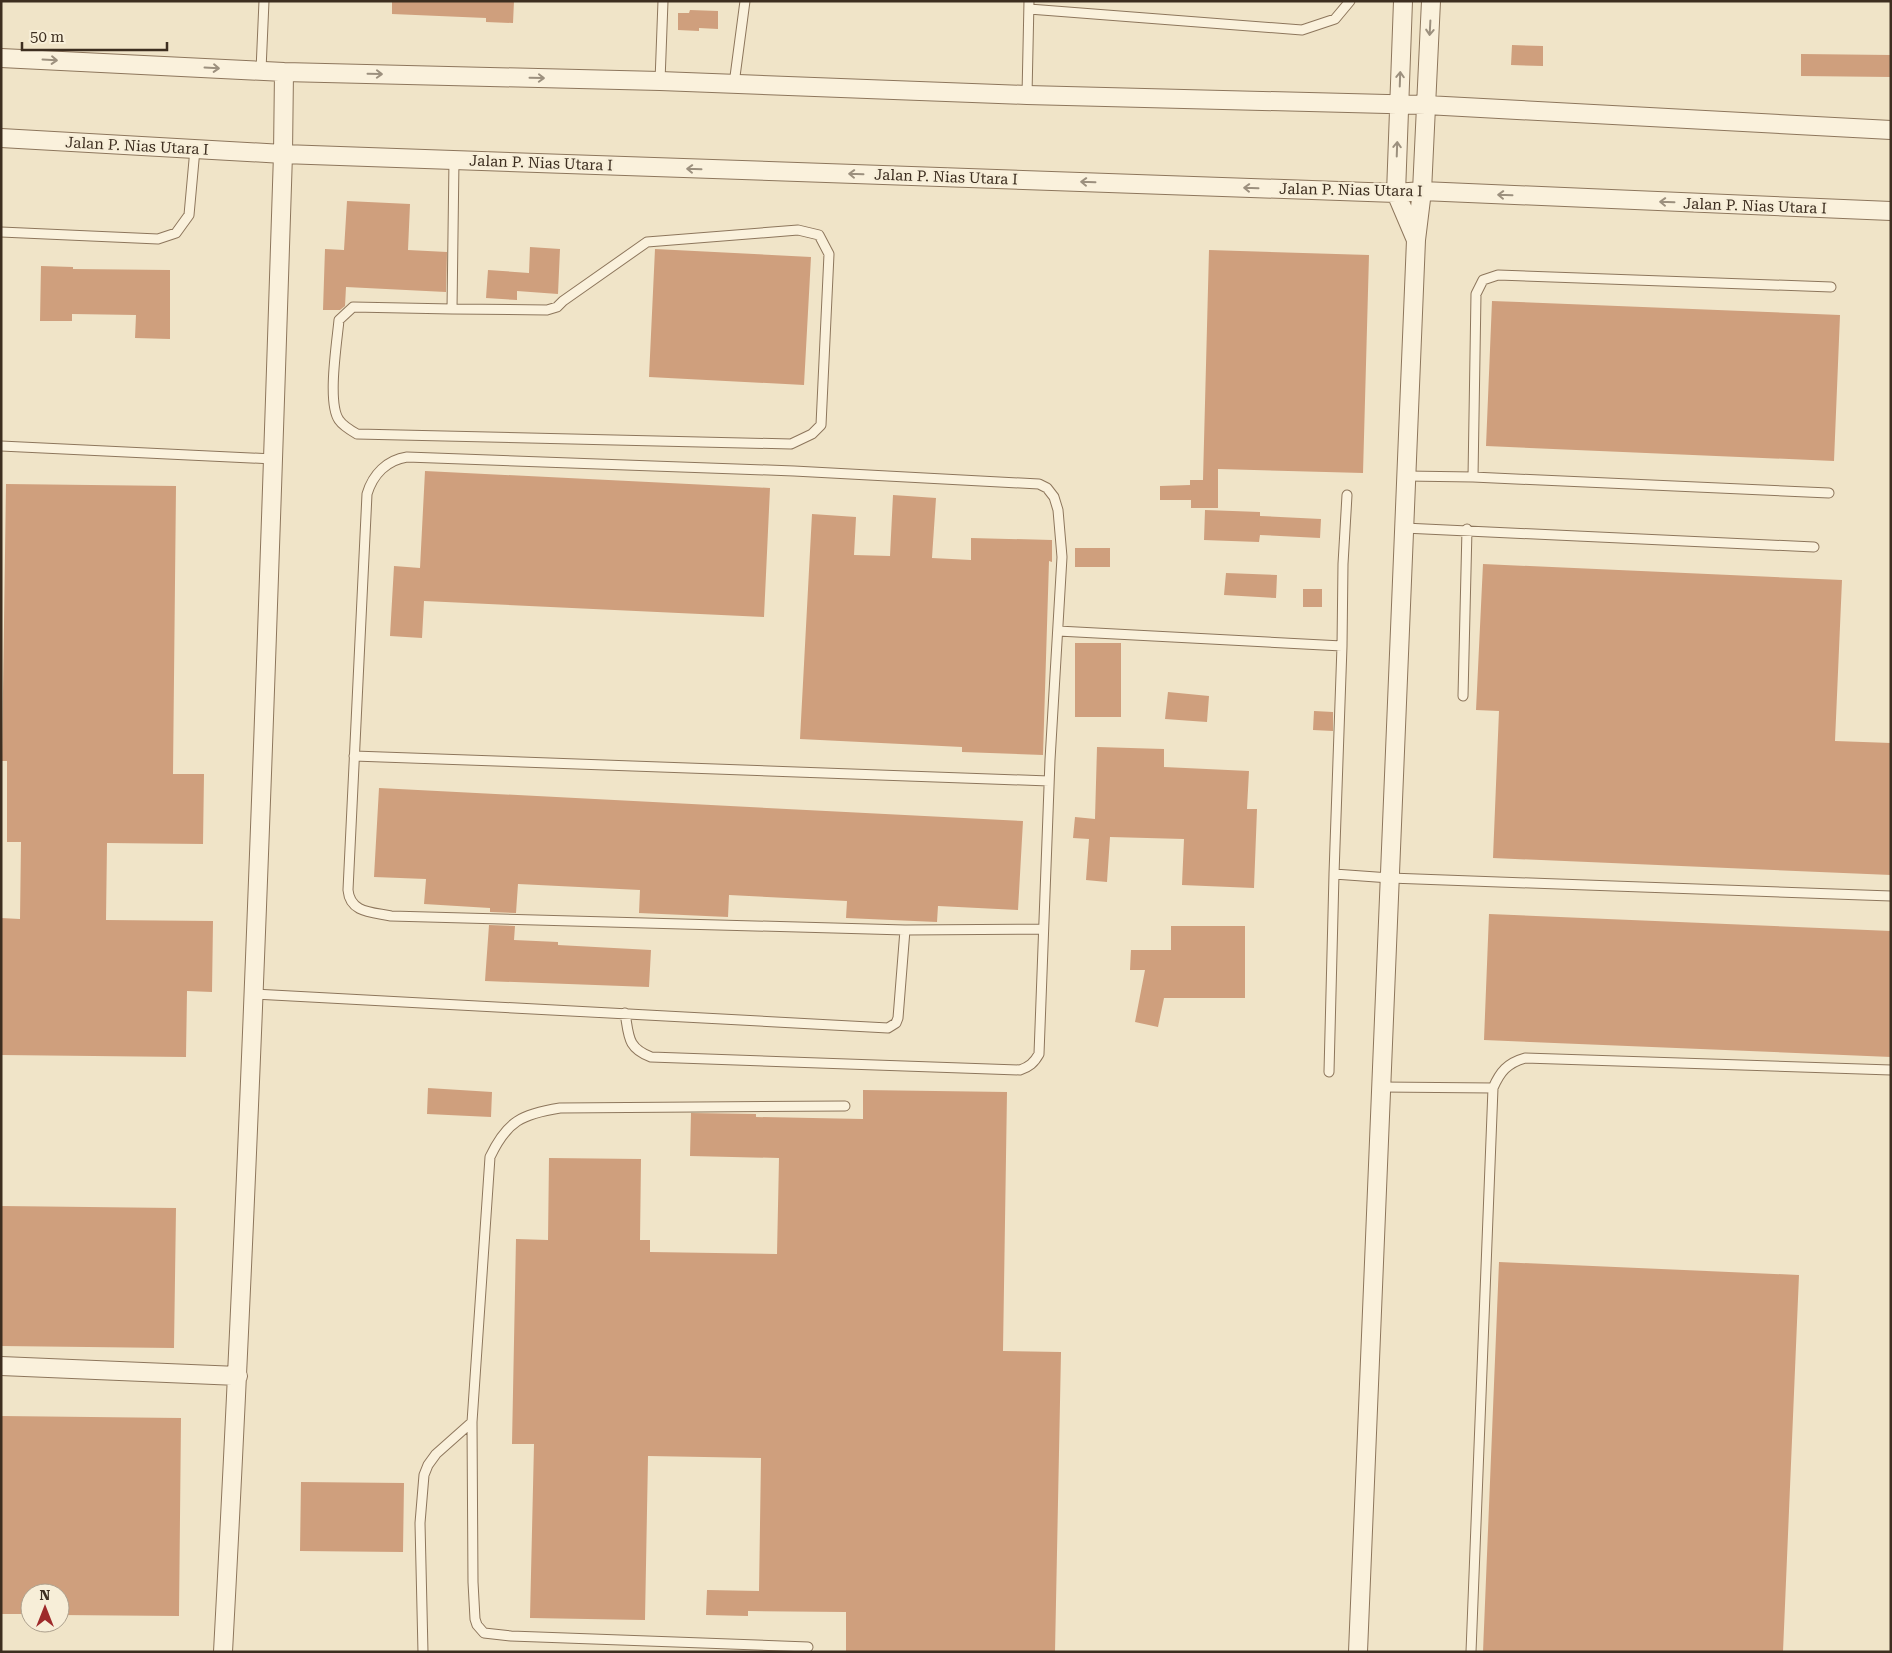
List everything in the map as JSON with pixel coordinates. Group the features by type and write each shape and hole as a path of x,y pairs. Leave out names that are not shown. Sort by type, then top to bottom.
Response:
{"street":[{"path":"1403,1 1396,193 1416,240"},
{"path":"1358,1652 1416,240 1422,191 1431,1"},
{"path":"1,58 284,72 660,81 1026,95 1399,106 1426,105 1891,130"},
{"path":"223,1652 238,1376 254,994 283,154 284,72"},
{"name":"Jalan P. Nias Utara I","path":"1,138 283,154 1396,193 1422,191 1891,211"},
{"path":"1,1366 238,1376"}],"lane":[{"path":"261,70 264,1"},
{"path":"660,81 663,1"},
{"path":"734,84 745,1"},
{"path":"1026,95 1029,5 1302,30 1335,19 1350,1"},
{"path":"1,232 158,239 176,234 189,216 195,149"},
{"path":"452,309 454,160"},
{"path":"798,230 819,235 829,254 821,425 812,434 791,444 357,434 347,428 338,419 333,398 339,320 353,307 452,309 547,310 557,307 647,242 798,230"},
{"path":"1473,476 1476,294 1483,280 1498,275 1831,287"},
{"path":"1,446 273,459"},
{"path":"625,1013 630,1042 640,1052 651,1057 1020,1070 1029,1067 1035,1061 1039,1054 1049,781 1062,557 1058,510 1054,497 1046,488 1039,484 794,471 397,458 388,462 376,475 370,484 367,494 348,890 353,906 391,916 905,930 1043,929"},
{"path":"1406,476 1473,476 1829,493"},
{"path":"1329,1072 1343,564 1348,496"},
{"path":"1404,528 1814,547"},
{"path":"1463,696 1466,530"},
{"path":"1058,631 1342,646"},
{"path":"354,756 1049,781"},
{"path":"1334,874 1390,878 1891,896"},
{"path":"254,994 888,1028 896,1023 898,1018 905,930"},
{"path":"1471,1652 1493,1088 1501,1071 1517,1060 1533,1058 1891,1070"},
{"path":"1381,1087 1493,1088"},
{"path":"808,1647 511,1636 484,1633 477,1625 473,1582 472,1422 490,1157 499,1138 513,1122 543,1111 560,1108 845,1106"},
{"path":"423,1652 420,1523 424,1475 436,1454 472,1422"}],"building":[{"path":"392,1 514,1 513,23 486,22 486,18 392,14"},
{"path":"690,10 718,11 718,29 699,28 699,31 678,30 678,13 689,13"},
{"path":"1512,45 1543,46 1543,66 1511,65"},
{"path":"1801,54 1891,55 1891,77 1801,76"},
{"path":"347,201 410,204 408,250 447,252 446,292 346,287 345,306 340,310 323,310 325,249 344,250"},
{"path":"530,247 560,249 558,294 517,291 517,300 486,298 488,270 529,273"},
{"path":"655,249 811,257 804,385 649,377"},
{"path":"1209,250 1369,255 1363,473 1218,469 1218,508 1191,508 1191,500 1160,500 1160,486 1190,485 1190,480 1203,480"},
{"path":"41,266 73,267 73,269 170,270 170,339 135,338 136,315 72,314 72,321 40,321"},
{"path":"1492,301 1840,315 1834,461 1486,446"},
{"path":"425,471 770,488 764,617 424,601 422,638 390,636 394,566 420,568"},
{"path":"6,484 176,486 173,774 204,774 203,844 107,843 106,920 213,921 212,992 187,991 186,1057 1,1055 1,918 20,919 21,842 7,842 7,761 2,761"},
{"path":"893,495 936,498 932,558 971,560 971,538 1052,540 1052,562 1049,561 1043,755 962,752 962,747 800,739 812,514 856,517 854,555 890,556"},
{"path":"1205,510 1260,512 1260,516 1321,519 1320,538 1260,535 1259,542 1204,540"},
{"path":"1075,548 1110,548 1110,567 1075,567"},
{"path":"1483,564 1842,580 1835,741 1891,743 1891,875 1493,858 1499,711 1476,710"},
{"path":"1226,573 1277,575 1276,598 1224,595"},
{"path":"1303,589 1322,589 1322,607 1303,607"},
{"path":"1075,643 1121,643 1121,717 1075,717"},
{"path":"1168,692 1209,696 1207,722 1165,719"},
{"path":"1314,711 1333,712 1333,731 1313,730"},
{"path":"1097,747 1164,749 1164,767 1249,771 1247,809 1257,809 1254,888 1182,885 1184,839 1110,837 1107,882 1086,880 1089,839 1073,838 1075,817 1095,819"},
{"path":"379,788 1023,821 1018,910 938,906 937,922 846,918 847,901 729,895 728,917 639,913 640,890 518,884 516,913 490,912 490,908 424,904 426,879 374,877"},
{"path":"1489,914 1891,931 1891,1057 1484,1040"},
{"path":"489,925 515,926 514,940 558,942 558,945 651,950 649,987 485,981"},
{"path":"1171,926 1245,926 1245,998 1164,998 1158,1027 1135,1022 1145,970 1130,970 1131,950 1171,950"},
{"path":"428,1088 492,1092 491,1117 427,1114"},
{"path":"863,1090 1007,1092 1003,1351 1061,1352 1055,1652 846,1652 846,1612 748,1611 748,1616 706,1615 707,1590 759,1591 761,1458 648,1456 645,1620 530,1618 534,1444 512,1444 516,1239 548,1240 549,1158 641,1159 640,1240 650,1240 650,1252 777,1254 779,1158 690,1156 691,1113 756,1114 756,1117 863,1119"},
{"path":"1,1206 176,1208 174,1348 1,1346"},
{"path":"1499,1262 1799,1275 1783,1652 1483,1652"},
{"path":"1,1416 181,1418 179,1616 70,1615 70,1583 20,1583 20,1614 1,1614"},
{"path":"301,1482 404,1483 403,1552 300,1551"}]}
